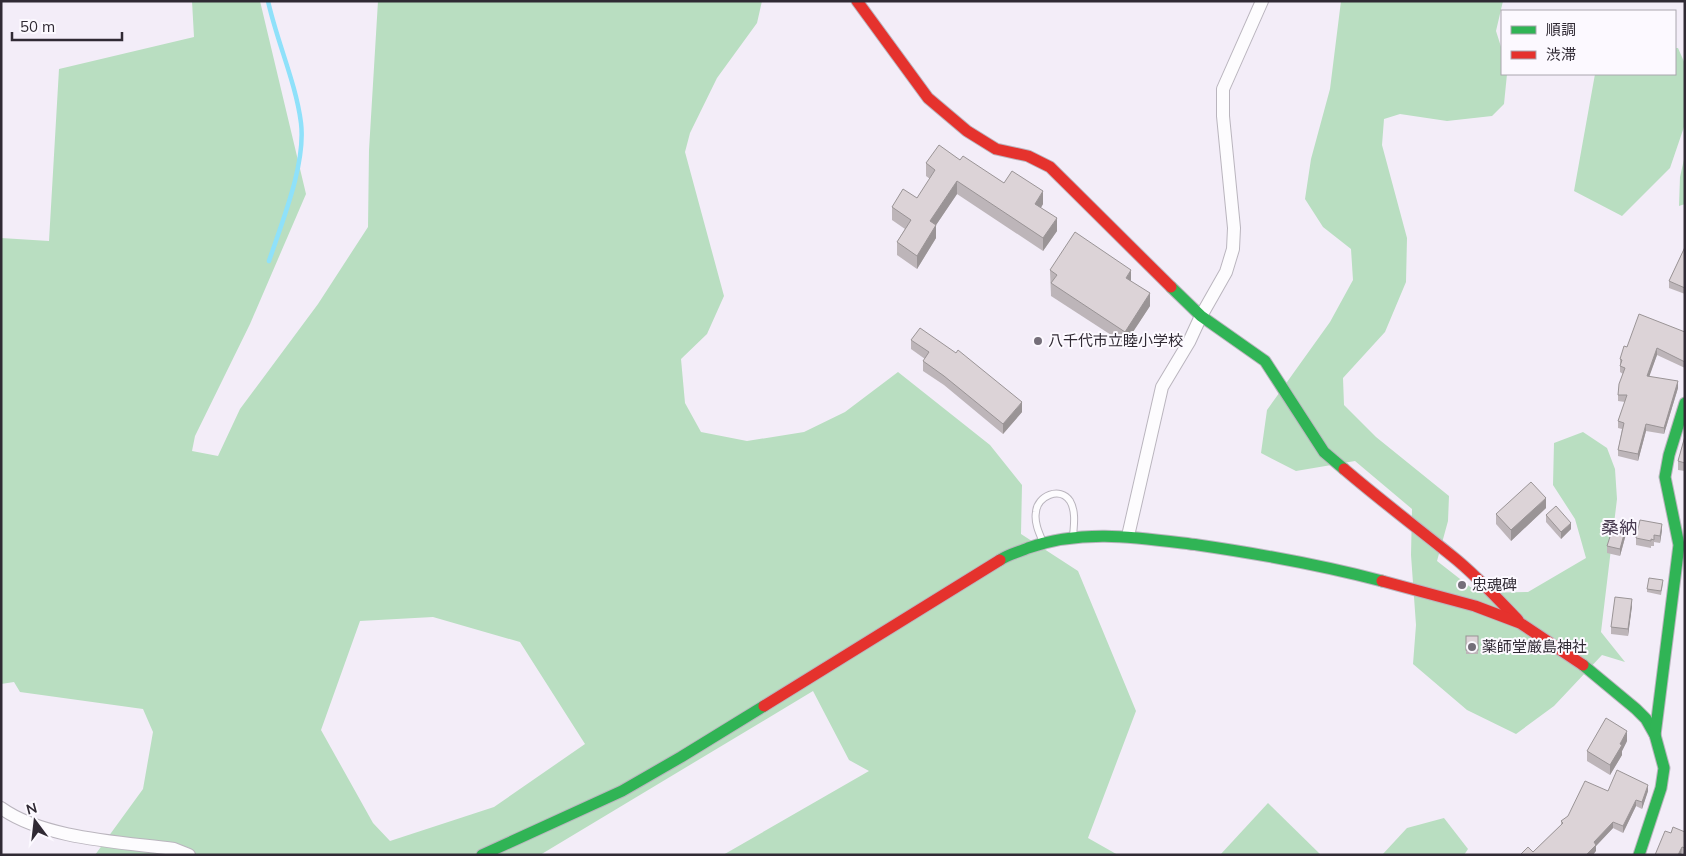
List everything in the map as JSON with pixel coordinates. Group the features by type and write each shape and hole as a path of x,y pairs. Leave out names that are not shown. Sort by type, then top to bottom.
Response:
{"street":[{"path":"857,1 928,98 967,131 996,149 1028,156 1050,167 1201,316 1265,361 1324,452 1379,499 1453,557 1486,587 1520,623"},
{"path":"1128,536 1162,387 1189,342 1201,316 1226,272 1233,249 1234,228 1223,116 1224,89 1262,1"},
{"path":"1655,735 1679,545 1665,477 1669,456 1685,403"},
{"path":"482,855 622,791 714,737 1006,556 1043,543 1101,536 1128,536 1262,554 1339,570 1475,606 1520,623 1575,659 1636,709 1646,719 1655,735 1664,768 1661,788 1639,855"},
{"path":"1,808 13,817 65,834 174,849 189,855"}],"lane":[{"path":"1043,543 1035,513 1042,499 1052,494 1065,496 1070,502 1074,523 1072,539"}],"green space":[{"path":"192,1 260,1 306,194 250,324 195,436 192,451 218,456 240,409 318,304 368,227 369,150 378,1 762,1 757,23 717,78 690,133 685,152 724,296 707,334 681,359 685,403 701,432 747,441 804,432 845,412 898,372 990,445 1022,485 1021,534 1078,571 1136,711 1088,838 1118,855 723,855 869,771 849,760 813,691 540,855 95,855 143,789 153,732 143,709 20,692 14,682 1,684 1,238 49,241 59,69 194,37","holes":["433,617 520,642 585,744 494,807 390,841 373,823 321,730 360,621"]},
{"path":"1341,1 1503,1 1496,31 1501,47 1501,75 1507,75 1504,104 1492,116 1447,121 1400,114 1384,119 1382,145 1407,238 1406,282 1385,332 1343,378 1344,405 1376,437 1449,496 1448,521 1437,561 1478,593 1528,592 1586,558 1575,519 1553,485 1554,443 1583,432 1607,448 1615,469 1617,499 1601,632 1625,662 1602,655 1554,706 1516,734 1467,710 1413,664 1416,625 1411,555 1412,509 1355,461 1296,471 1261,453 1267,410 1330,322 1353,280 1351,249 1323,227 1305,199 1311,159 1330,89"},
{"path":"1676,48 1678,48 1685,64 1685,124 1670,168 1622,216 1574,191 1595,75 1676,75"},
{"path":"1685,155 1685,204 1679,206 1680,177"},
{"path":"1268,803 1321,855 1220,855"},
{"path":"1444,818 1468,849 1464,855 1382,855 1407,828"}],"building":[{"path":"939,145 960,160 963,156 1004,183 1012,171 1043,191 1035,204 1057,218 1043,238 957,181 930,221 936,225 917,256 897,242 911,220 892,207 903,189 917,198 935,170 926,163"},
{"path":"1075,232 1131,270 1126,278 1150,293 1125,332 1051,283 1057,275 1050,270"},
{"path":"1685,247 1685,288 1669,281"},
{"path":"1639,314 1685,332 1685,362 1657,348 1647,376 1678,381 1664,428 1646,424 1638,454 1618,450 1624,423 1618,421 1627,395 1618,395 1619,384 1625,368 1620,366 1622,360 1620,359 1624,346 1627,347"},
{"path":"920,328 956,353 958,350 1022,402 1003,424 923,361 929,352 911,340"},
{"path":"1685,436 1685,463 1678,461"},
{"path":"1531,482 1546,498 1511,530 1496,514"},
{"path":"1556,506 1571,523 1561,532 1546,515"},
{"path":"1640,520 1662,524 1660,536 1654,535 1654,540 1651,539 1651,541 1636,538"},
{"path":"1614,524 1626,527 1620,549 1607,546"},
{"path":"1649,578 1663,580 1661,591 1647,589"},
{"path":"1615,597 1632,599 1628,629 1611,627"},
{"name":"薬師堂厳島神社","path":"1466,636 1478,636 1478,650 1466,650"},
{"path":"1606,718 1627,731 1620,744 1622,745 1610,765 1587,751"},
{"path":"1617,770 1648,785 1642,802 1636,800 1623,826 1613,822 1594,842 1596,845 1586,855 1520,855 1528,847 1533,852 1563,823 1561,821 1568,816 1585,781 1608,791"},
{"path":"1673,827 1685,832 1685,848 1682,847 1678,855 1655,855 1665,831 1671,833"}],"waterway":[{"path":"268,1 299,108 302,139 292,193 269,261"}],"traffic: fast":[{"path":"1171,287 1201,316 1265,361 1324,452 1344,469"},
{"path":"1655,735 1679,545 1665,477 1669,455 1685,403"},
{"path":"1000,560 1028,548 1049,542 1091,536 1113,536 1244,552 1382,581"},
{"path":"1583,665 1636,709 1646,719 1655,735 1664,768 1661,788 1639,855"},
{"path":"482,855 622,791 764,706"}],"traffic: jam":[{"path":"857,1 928,98 967,131 996,149 1028,156 1050,167 1171,287"},
{"path":"1344,469 1461,563 1518,620"},
{"path":"764,706 1000,560"},
{"path":"1382,581 1475,606 1520,623 1583,665"}],"place":[{"name":"八千代市立睦小学校","path":"1038,341"},
{"name":"忠魂碑","path":"1462,585"},
{"name":"薬師堂厳島神社","path":"1472,647"}],"district":[{"name":"桑納","path":"1619,528"}]}
